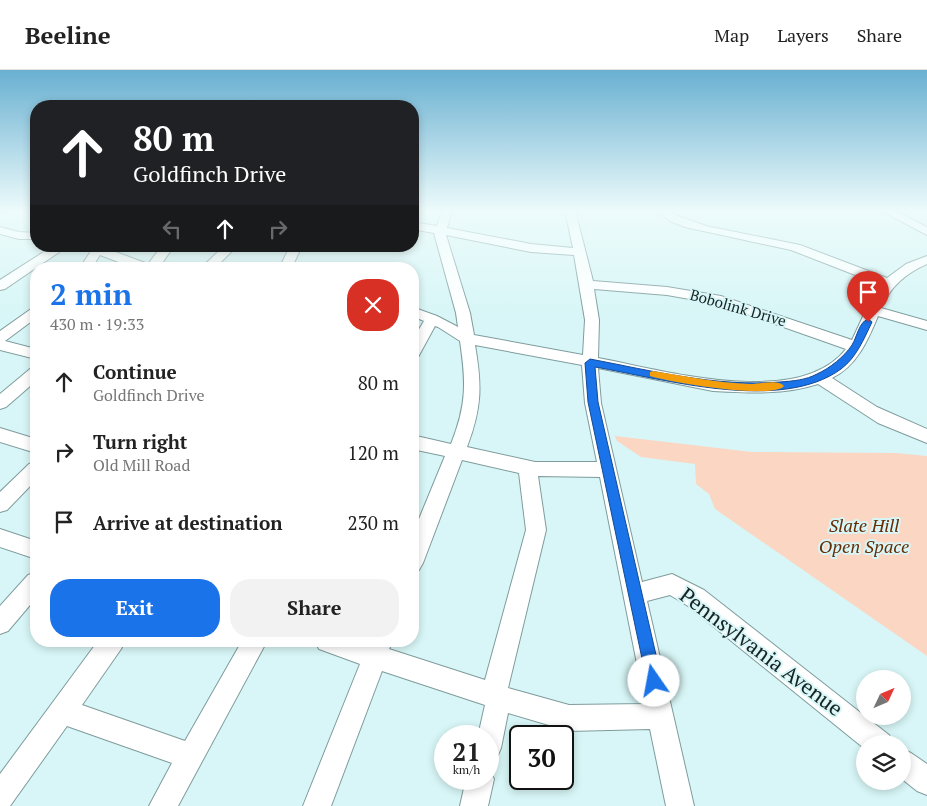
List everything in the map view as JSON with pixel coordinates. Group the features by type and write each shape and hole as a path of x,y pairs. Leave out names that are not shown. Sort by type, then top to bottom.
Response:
{"street":[{"path":"419,546 457,452 468,418 473,393 472,372 465,338 463,312 444,244"},
{"path":"512,244 579,252"},
{"path":"577,244 587,285 592,320 590,363 593,402 680,806"},
{"path":"784,244 887,283"},
{"path":"37,262 53,252"},
{"path":"105,252 132,262"},
{"path":"155,262 163,252"},
{"path":"214,262 224,252"},
{"path":"419,314 465,338 590,363 713,385 750,388 800,384 820,377 839,366 856,346 887,283 910,266 927,260"},
{"path":"0,286 30,267"},
{"name":"Bobolink Drive","path":"587,285 667,290 713,298 754,310 856,346"},
{"path":"873,310 927,326"},
{"path":"0,338 30,316"},
{"path":"419,342 432,319"},
{"path":"0,346 30,353"},
{"path":"820,377 874,414 908,430 927,436"},
{"path":"0,403 30,378"},
{"path":"0,435 30,444"},
{"path":"419,444 528,468 608,470"},
{"path":"492,725 536,530 528,468"},
{"path":"0,504 30,475"},
{"path":"0,538 30,548"},
{"name":"Pennsylvania Avenue","path":"635,594 672,584 681,588 869,735"},
{"path":"0,623 30,589"},
{"path":"0,797 109,647"},
{"path":"163,806 252,647"},
{"path":"365,647 378,649 497,696 569,718 661,716"},
{"path":"318,806 378,649"},
{"path":"62,711 191,756"},
{"path":"911,769 927,781"},
{"path":"474,806 478,790"}],"green space":[{"name":"Slate Hill Open Space","path":"615,436 752,452 895,453 927,456 927,656 715,509 709,494 696,484 695,464 641,457 617,441"}],"slow traffic":[{"path":"653,374 713,385 750,388 779,386"}],"route":[{"path":"654,681 593,402 590,363 713,385 750,388 800,384 820,377 839,366 856,346 868,322"}]}
